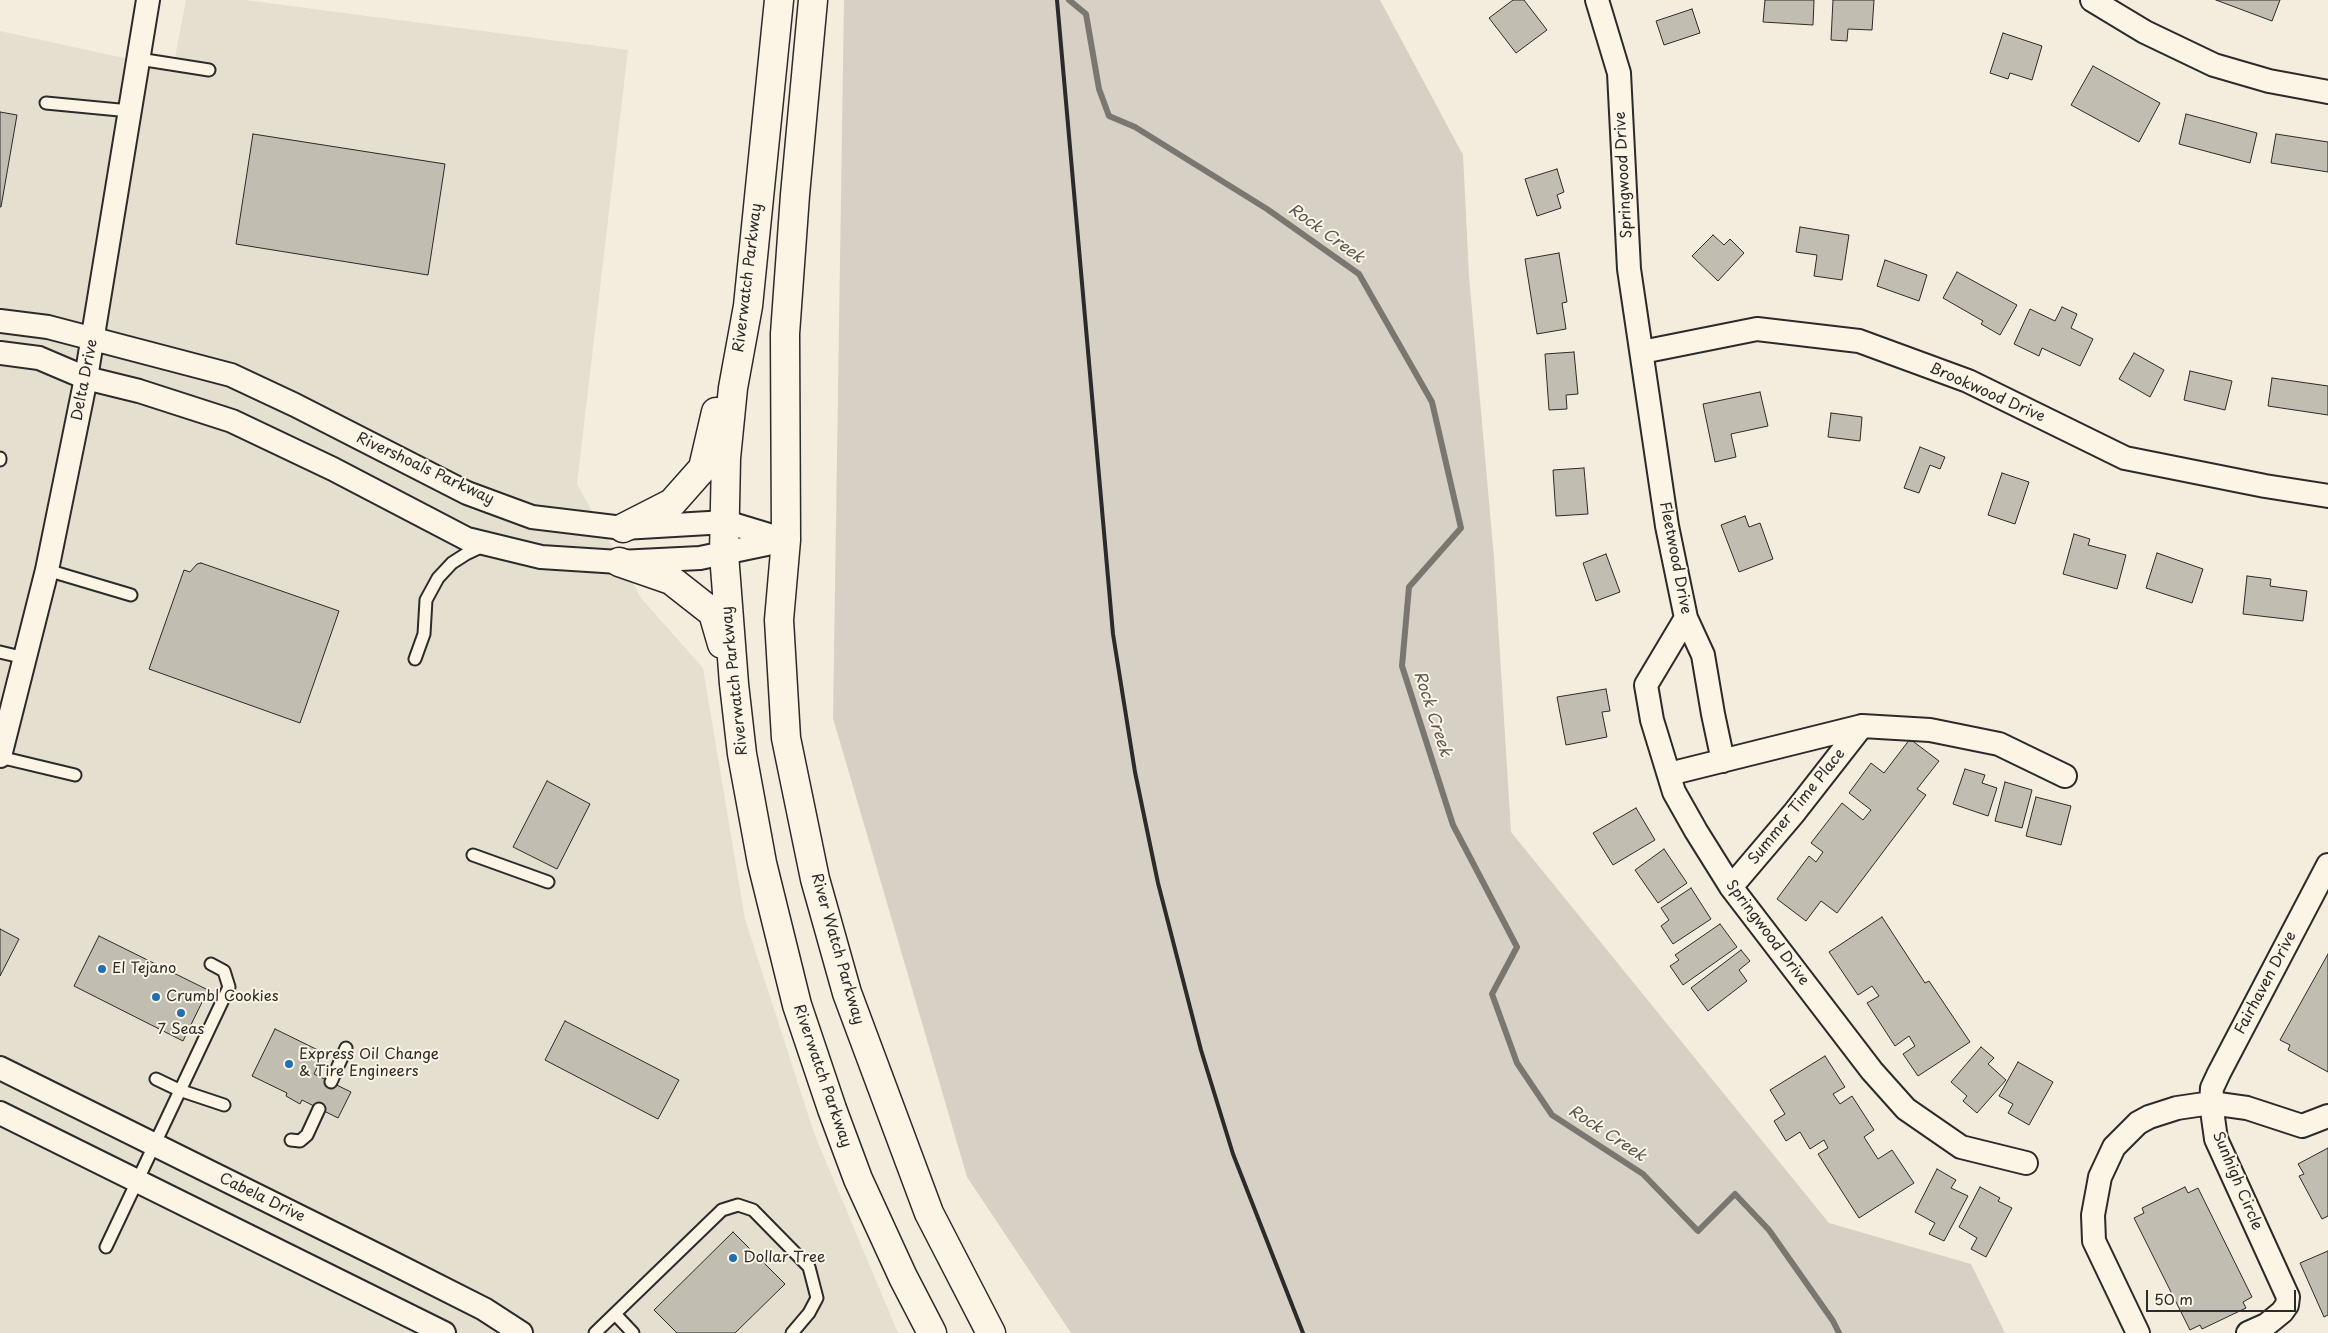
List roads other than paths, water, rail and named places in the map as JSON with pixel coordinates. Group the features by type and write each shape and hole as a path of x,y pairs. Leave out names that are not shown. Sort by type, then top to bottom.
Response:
{"main road":[{"name":"Riverwatch Parkway","path":"779,0 748,306 733,388 726,458 724,554 734,684 742,754 762,863 797,1005 858,1179 903,1277 932,1333"},
{"path":"786,540 785,334 795,195 814,0"},
{"path":"622,528 672,504 704,468 716,413 734,269 760,178"},
{"name":"River Watch Parkway","path":"786,540 779,620 786,738 816,879 847,993 915,1177 929,1213 991,1333"},
{"path":"619,562 671,580 713,613 734,684"}],"street":[{"name":"Delta Drive","path":"0,757 47,570 86,378 148,0"},
{"name":"Springwood Drive","path":"1597,0 1618,73 1629,269 1642,352"},
{"path":"2092,0 2146,32 2214,65 2268,81 2326,86"},
{"name":"Rivershoals Parkway","path":"0,321 48,326 230,375 296,406 467,493 532,516 622,528 726,522 786,540"},
{"name":"Brookwood Drive","path":"1642,352 1757,329 1859,341 1968,381 2125,458 2265,486 2328,496"},
{"name":"Fleetwood Drive","path":"1642,352 1667,526 1686,618 1703,655 1723,760"},
{"path":"0,353 39,358 86,378 139,391 232,422 333,469 467,539 541,557 619,562 700,558 786,540"},
{"name":"Springwood Drive","path":"1686,618 1646,685 1652,720 1674,792 1731,887 1872,1071 1906,1109 1961,1147 2026,1163"},
{"path":"1669,774 1862,726 1930,730 1999,744 2065,776"},
{"name":"Summer Time Place","path":"1731,887 1794,813 1862,726"},
{"name":"Fairhaven Drive","path":"2211,1103 2212,1088 2219,1073 2328,865"},
{"name":"Cabela Drive","path":"0,1068 475,1305 521,1333"},
{"path":"2138,1333 2094,1241 2093,1215 2100,1177 2114,1148 2138,1123 2149,1117 2177,1108 2211,1103 2247,1108 2302,1126 2328,1116"},
{"name":"Sunhigh Circle","path":"2211,1103 2216,1139 2288,1297 2287,1305 2282,1312 2266,1325 2248,1333"},
{"path":"0,1114 444,1333"}],"lane":[{"path":"139,59 209,70"},
{"path":"46,103 130,111"},
{"path":"415,659 424,634 426,600 438,578 452,564 466,554 488,544"},
{"path":"47,570 130,596"},
{"path":"0,652 25,658"},
{"path":"0,757 75,775"},
{"path":"473,855 548,882"},
{"path":"106,1247 153,1144 229,987 224,971 211,964"},
{"path":"331,1082 346,1048"},
{"path":"156,1079 179,1090 224,1105"},
{"path":"291,1140 300,1141 308,1134 319,1109"},
{"path":"595,1333 722,1210 738,1205 753,1210 809,1267 817,1298 809,1314 792,1333"},
{"path":"615,1314 633,1333"}],"waterway":[{"name":"Rock Creek","path":"1069,0 1086,14 1099,89 1109,116 1135,127 1267,209 1359,274 1432,402 1461,528 1409,587 1402,666 1453,825 1517,947 1492,994 1517,1063 1552,1115 1643,1174 1698,1231 1735,1194 1769,1230 1833,1321 1839,1333"}],"railway":[{"path":"1057,0 1113,634 1135,772 1158,883 1201,1050 1233,1154 1303,1333"}],"place":[{"name":"El Tejano","path":"102,969"},
{"name":"Crumbl Cookies","path":"156,997"},
{"name":"7 Seas","path":"181,1013"},
{"name":"Express Oil Change & Tire Engineers","path":"289,1064"},
{"name":"Dollar Tree","path":"733,1258"}]}
